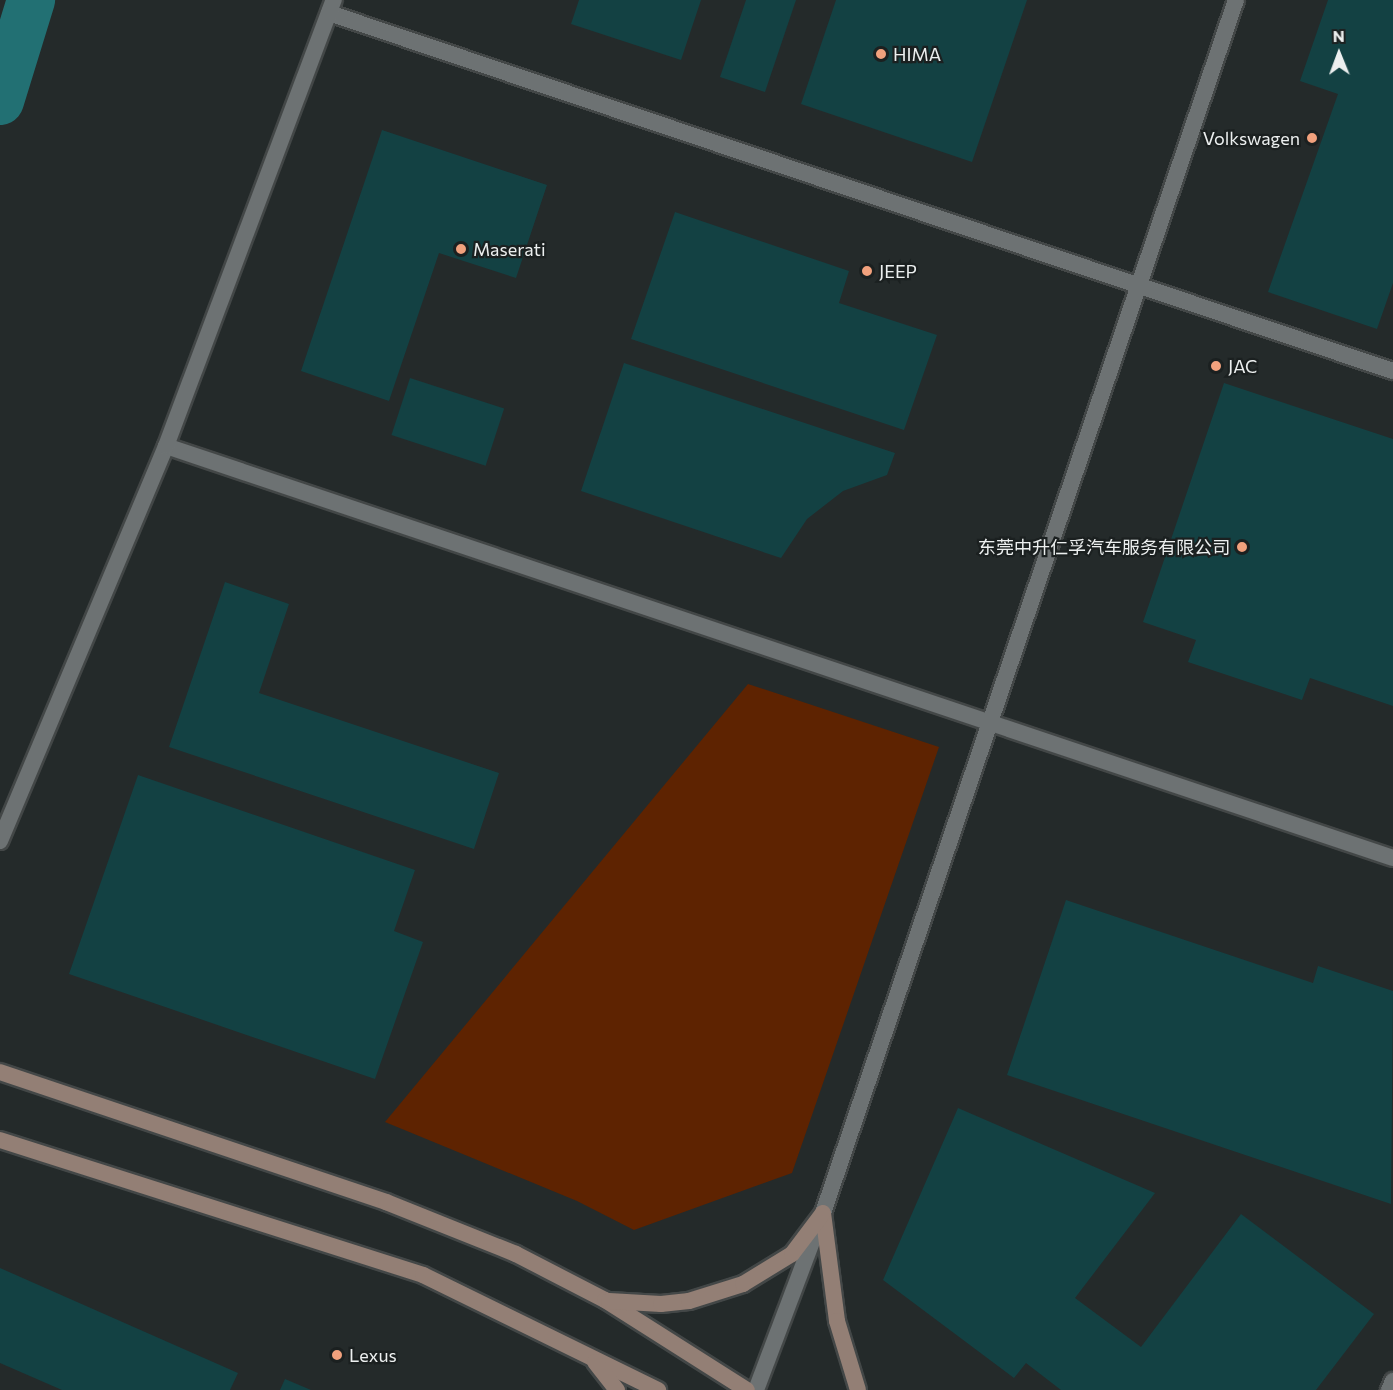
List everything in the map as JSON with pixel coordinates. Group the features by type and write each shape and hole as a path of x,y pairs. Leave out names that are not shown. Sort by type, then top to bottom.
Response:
{"main road":[{"path":"0,1072 386,1202 516,1254 605,1300 747,1390"},
{"path":"0,1140 423,1275 658,1390"},
{"path":"605,1300 633,1304 689,1301 743,1284 792,1254 823,1214"},
{"path":"823,1214 837,1321 858,1390"},
{"path":"588,1354 617,1390"}],"street":[{"path":"756,1390 823,1214 1236,0"},
{"path":"0,841 166,446 332,7 1393,371"},
{"path":"166,446 1393,858"},
{"path":"1389,1390 1393,1382"}],"shaded area":[{"path":"748,684 939,747 792,1173 634,1230 577,1201 385,1122"}],"building":[{"path":"579,0 701,0 681,60 571,24"},
{"path":"746,0 796,0 765,92 720,77"},
{"path":"836,0 1027,0 972,162 801,104"},
{"path":"1328,0 1393,0 1393,283 1377,329 1268,292 1338,94 1300,81"},
{"path":"382,130 547,185 516,278 439,253 389,401 301,371"},
{"path":"675,212 849,271 839,303 937,335 904,430 631,339"},
{"path":"624,363 895,453 887,475 843,491 807,519 781,558 581,491"},
{"path":"410,378 504,409 486,466 391,435"},
{"path":"1224,383 1393,439 1393,706 1310,678 1302,700 1188,662 1196,640 1143,622"},
{"path":"225,582 289,604 259,693 499,773 474,849 169,747"},
{"path":"138,775 415,870 394,931 423,942 375,1079 69,974"},
{"path":"1066,900 1313,983 1318,966 1393,991 1391,1204 1007,1075"},
{"path":"958,1108 1155,1193 1075,1298 1141,1347 1241,1214 1374,1314 1316,1390 1061,1390 1026,1363 1014,1378 883,1280"},
{"path":"0,1268 238,1373 230,1390 62,1390 0,1363"},
{"path":"285,1379 311,1390 280,1390"}],"waterway":[{"path":"0,101 31,0"}],"place":[{"name":"HIMA","path":"881,54"},
{"name":"Volkswagen","path":"1312,138"},
{"name":"Maserati","path":"461,249"},
{"name":"JEEP","path":"867,271"},
{"name":"JAC","path":"1216,366"},
{"name":"东莞中升仁孚汽车服务有限公司","path":"1242,547"},
{"name":"Lexus","path":"337,1355"}]}
